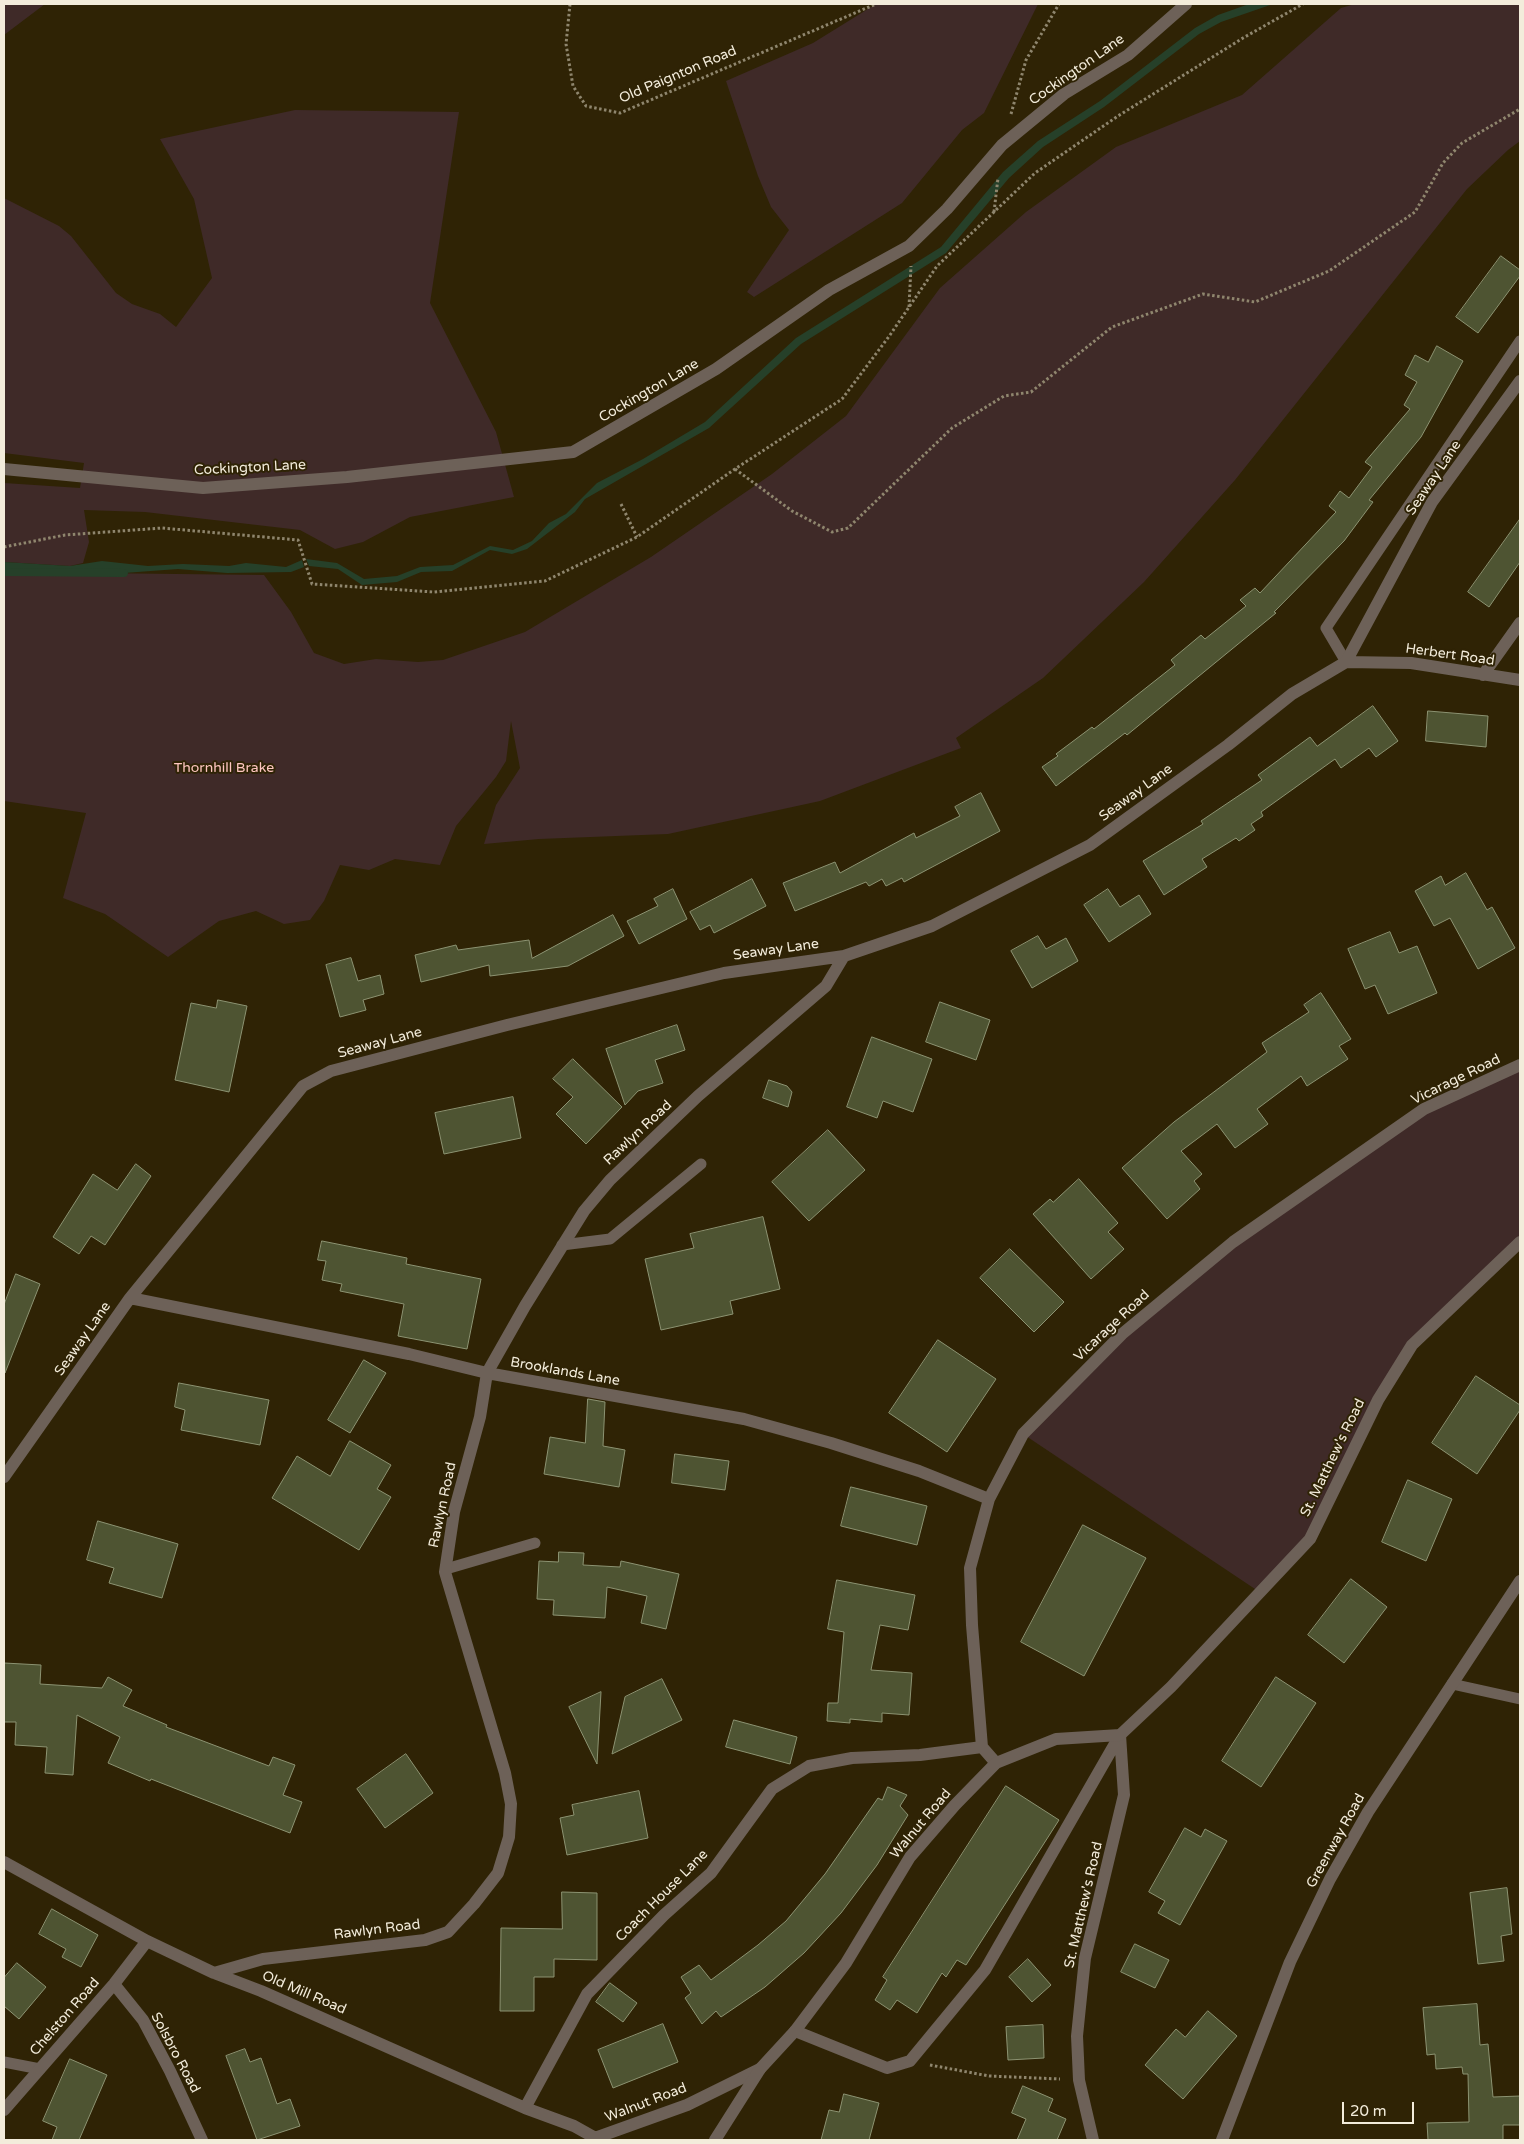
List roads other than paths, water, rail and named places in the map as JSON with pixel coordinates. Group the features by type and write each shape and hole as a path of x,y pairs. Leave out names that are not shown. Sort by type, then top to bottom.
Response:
{"street":[{"name":"Cockington Lane","path":"4,469 203,488 347,477 573,452 716,369 829,290 909,246 947,209 1002,145 1064,94 1128,54 1186,4"},
{"name":"Seaway Lane","path":"4,1477 130,1298 304,1086 331,1071 507,1025 724,973 844,956 932,926 1090,845 1228,745 1292,694 1346,662 1432,502 1520,381"},
{"path":"1483,675 1520,623"},
{"name":"Herbert Road","path":"1346,662 1411,663 1520,680"},
{"name":"Rawlyn Road","path":"214,1973 263,1959 425,1940 448,1932 474,1904 498,1873 509,1837 511,1804 505,1774 460,1625 446,1569 454,1512 480,1417 487,1373 562,1245 584,1211 610,1180 698,1096 826,986 844,956"},
{"name":"Vicarage Road","path":"982,1748 972,1625 970,1568 989,1499 1023,1434 1122,1334 1233,1242 1424,1109 1520,1065"},
{"name":"St. Matthew's Road","path":"1093,2140 1079,2080 1077,2036 1085,1958 1124,1795 1120,1735 1171,1687 1310,1539 1378,1400 1412,1345 1520,1242"},
{"name":"Brooklands Lane","path":"130,1298 409,1354 487,1373 744,1420 831,1443 910,1469 989,1499"},
{"name":"Greenway Road","path":"1222,2140 1290,1962 1330,1879 1368,1812 1520,1580"},
{"path":"795,2031 886,2068 910,2061 985,1970 1120,1735"},
{"name":"Walnut Road","path":"715,2140 760,2069 795,2031 846,1963 910,1857 996,1763 1056,1739 1120,1735"},
{"path":"982,1748 996,1763"},
{"name":"Coach House Lane","path":"525,2108 587,1994 664,1915 711,1873 772,1790 808,1766 852,1758 920,1755 982,1748"},
{"name":"Old Mill Road","path":"4,1862 147,1941 214,1973 261,1991 525,2108 574,2126 597,2139"},
{"name":"Chelston Road","path":"4,2110 114,1984 147,1941"},
{"name":"Solsbro Road","path":"114,1984 142,2020 170,2071 202,2140"},
{"name":"Walnut Road","path":"597,2139 687,2105 760,2069"}],"lane":[{"path":"1346,662 1326,628 1520,341"},
{"path":"562,1245 610,1239 701,1164"},
{"path":"446,1569 535,1543"},
{"path":"1452,1684 1520,1699"},
{"path":"4,2062 40,2069"}],"waterway":[{"path":"4,572 124,573"}],"park label":[{"name":"Thornhill Brake","path":"224,768"}]}
